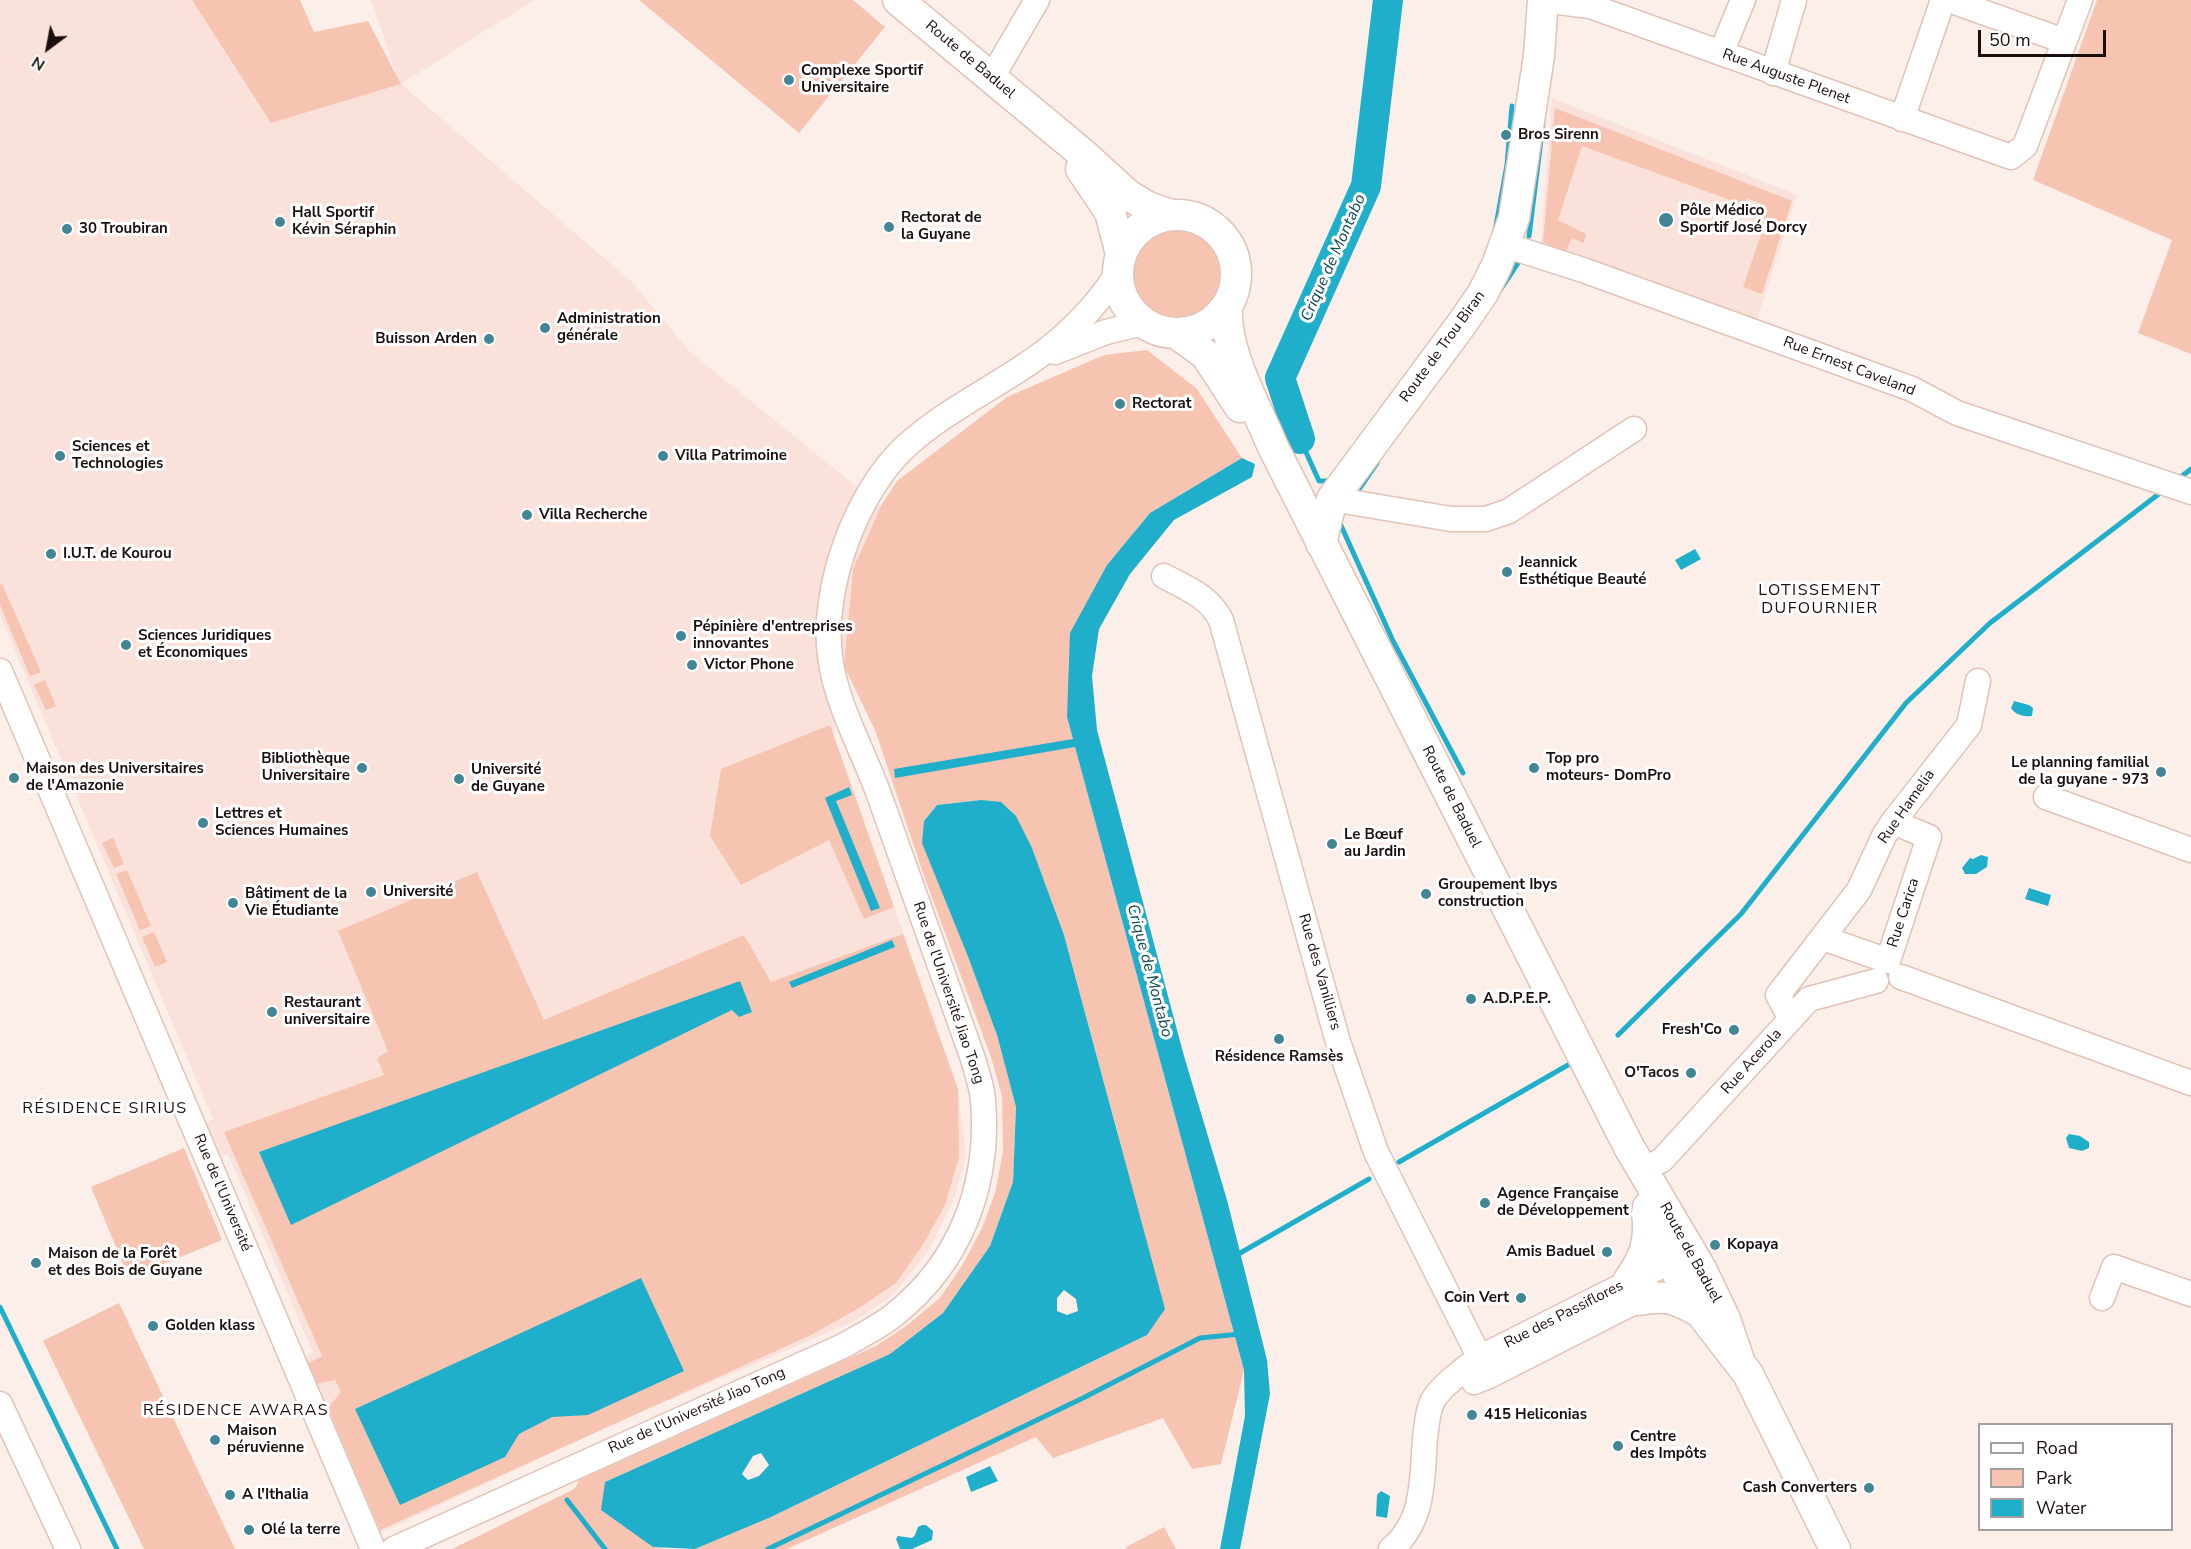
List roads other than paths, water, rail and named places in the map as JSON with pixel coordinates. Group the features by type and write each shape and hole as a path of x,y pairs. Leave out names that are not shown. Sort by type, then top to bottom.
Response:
{"main road":[{"name":"Route de Baduel","path":"898,0 1083,154 1128,195 1148,207 1171,215"},
{"name":"Route de Trou Biran","path":"1321,543 1332,499 1483,293 1505,244 1514,218 1539,56 1543,0"},
{"name":"Route de Baduel","path":"1041,120 1077,162 1110,212 1119,264"},
{"path":"1171,215 1188,215 1214,226 1230,246 1235,261 1237,277 1234,292 1227,307 1205,327 1191,332 1163,332 1143,323 1124,302 1119,288 1119,264 1127,242 1140,227 1158,217 1171,215"},
{"name":"Route de Baduel","path":"1227,307 1226,320 1237,363 1288,478 1636,1159 1686,1265 1700,1312 1740,1363 1760,1397 1835,1549"},
{"name":"Route de Baduel","path":"1176,333 1206,355 1247,418 1273,447"},
{"path":"1288,478 1332,499"},
{"name":"Route de Baduel","path":"1636,1159 1646,1201 1686,1265 1725,1318 1740,1363"},
{"path":"1646,1201 1649,1233 1632,1292 1682,1302 1700,1312"}],"street":[{"path":"992,77 1037,0"},
{"name":"Rue Auguste Plenet","path":"1543,0 1591,3 1773,73 2011,157 2025,146 2064,41"},
{"path":"1721,53 1743,0"},
{"path":"1773,73 1794,0"},
{"path":"1902,119 1943,0"},
{"path":"1949,0 2064,41 2080,0"},
{"name":"Rue Ernest Caveland","path":"1505,244 1912,389 1957,413 2179,487"},
{"path":"1030,362 1078,323 1101,299 1119,264"},
{"path":"1030,362 1106,332 1143,323"},
{"name":"Rue de l'Université Jiao Tong","path":"394,1549 843,1346 893,1316 929,1283 952,1250 974,1202 984,1149 983,1098 972,1056 878,791 837,688 830,656 829,611 842,555 862,506 888,465 913,440 942,417 1030,362"},
{"path":"1332,499 1451,519 1486,519 1509,511 1634,429"},
{"name":"Rue des Vanilliers","path":"1164,576 1209,602 1221,620 1338,1042 1376,1152 1484,1367"},
{"name":"Rue de l'Université","path":"0,671 373,1549"},
{"name":"Rue Hamelia","path":"1791,1019 1778,995 1858,890 1893,822 1969,725 1978,681"},
{"path":"2046,797 2191,850"},
{"name":"Rue Carica","path":"1823,938 1888,961 1929,837 1893,822"},
{"path":"1901,977 2191,1083"},
{"name":"Rue Acerola","path":"1636,1159 1662,1160 1809,999 1876,981"},
{"name":"Rue des Passiflores","path":"1391,1549 1404,1535 1417,1513 1431,1403 1458,1374 1484,1367 1686,1265"},
{"path":"2102,1298 2114,1267 2191,1294"},
{"path":"0,1404 68,1549"}],"water":[{"path":"1242,458 1255,464 1252,477 1174,520 1130,574 1099,629 1092,676 1097,730 1184,1056 1227,1200 1267,1360 1270,1394 1240,1549 1220,1549 1245,1416 1244,1370 1075,747 895,778 894,769 1073,739 1067,717 1070,633 1107,565 1150,513"},
{"path":"1695,549 1701,559 1681,570 1675,560"},
{"path":"2014,701 2033,708 2032,716 2023,716 2015,712 2011,708"},
{"path":"849,787 852,795 836,801 880,908 871,911 825,798"},
{"path":"981,800 1001,802 1016,816 1032,848 1064,935 1165,1309 1147,1335 771,1517 695,1549 653,1547 601,1510 605,1482 890,1354 943,1313 990,1246 1013,1182 1016,1107 997,1035 922,843 924,821 937,805","holes":["1064,1290 1076,1299 1078,1311 1067,1315 1057,1311 1057,1298","761,1453 769,1465 759,1476 748,1480 742,1474 753,1456"]},
{"path":"1981,855 1988,857 1987,867 1976,874 1965,874 1962,868 1970,858"},
{"path":"2029,888 2051,895 2048,906 2025,899"},
{"path":"892,940 895,947 792,988 789,982"},
{"path":"740,981 752,1012 739,1017 732,1010 291,1225 259,1152"},
{"path":"2069,1134 2080,1136 2089,1142 2089,1148 2082,1151 2069,1148 2066,1138"},
{"path":"641,1278 684,1371 588,1415 552,1417 519,1434 505,1457 400,1505 355,1409"},
{"path":"990,1466 998,1481 971,1492 966,1477"},
{"path":"1381,1491 1390,1496 1387,1518 1376,1516 1377,1495"},
{"path":"926,1525 933,1531 932,1540 912,1549 900,1549 896,1539 898,1536 912,1538 918,1527"}],"waterway":[{"name":"Crique de Montabo","path":"1300,439 1280,378 1366,186 1388,0"},
{"path":"1495,231 1507,165 1512,106"},
{"path":"1529,236 1543,124"},
{"path":"1501,289 1518,263"},
{"path":"1300,439 1319,481 1331,481"},
{"path":"1355,495 1377,463"},
{"path":"2178,479 2191,469"},
{"path":"1618,1035 1741,914 1906,703 1990,623 2164,490"},
{"path":"1339,521 1393,641 1463,773"},
{"path":"1399,1162 1568,1065"},
{"path":"1235,1256 1369,1179"},
{"path":"0,1307 117,1549"},
{"path":"768,1549 1083,1398 1200,1338 1240,1334"},
{"path":"567,1500 605,1549"}],"place":[{"name":"Complexe Sportif Universitaire","path":"789,80"},
{"name":"Bros Sirenn","path":"1506,135"},
{"name":"Pôle Médico Sportif José Dorcy","path":"1666,220"},
{"name":"Hall Sportif Kévin Séraphin","path":"280,222"},
{"name":"Rectorat de la Guyane","path":"889,227"},
{"name":"30 Troubiran","path":"67,229"},
{"name":"Administration générale","path":"545,328"},
{"name":"Buisson Arden","path":"489,339"},
{"name":"Rectorat","path":"1120,404"},
{"name":"Sciences et Technologies","path":"60,456"},
{"name":"Villa Patrimoine","path":"663,456"},
{"name":"Villa Recherche","path":"527,515"},
{"name":"I.U.T. de Kourou","path":"51,554"},
{"name":"Jeannick Esthétique Beauté","path":"1507,572"},
{"name":"Pépinière d'entreprises innovantes","path":"681,636"},
{"name":"Sciences Juridiques et Économiques","path":"126,645"},
{"name":"Victor Phone","path":"692,665"},
{"name":"Bibliothèque Universitaire","path":"362,768"},
{"name":"Top pro moteurs- DomPro","path":"1534,768"},
{"name":"Le planning familial de la guyane - 973","path":"2161,772"},
{"name":"Maison des Universitaires de l'Amazonie","path":"14,778"},
{"name":"Université de Guyane","path":"459,779"},
{"name":"Lettres et Sciences Humaines","path":"203,823"},
{"name":"Le Bœuf au Jardin","path":"1332,844"},
{"name":"Université","path":"371,892"},
{"name":"Groupement Ibys construction","path":"1426,894"},
{"name":"Bâtiment de la Vie Étudiante","path":"233,903"},
{"name":"A.D.P.E.P.","path":"1471,999"},
{"name":"Restaurant universitaire","path":"272,1012"},
{"name":"Fresh'Co","path":"1734,1030"},
{"name":"Résidence Ramsès","path":"1279,1039"},
{"name":"O'Tacos","path":"1691,1073"},
{"name":"Agence Française de Développement","path":"1485,1203"},
{"name":"Kopaya","path":"1715,1245"},
{"name":"Amis Baduel","path":"1607,1252"},
{"name":"Maison de la Forêt et des Bois de Guyane","path":"36,1263"},
{"name":"Coin Vert","path":"1521,1298"},
{"name":"Golden klass","path":"153,1326"},
{"name":"415 Heliconias","path":"1472,1415"},
{"name":"Maison péruvienne","path":"215,1440"},
{"name":"Centre des Impôts","path":"1618,1446"},
{"name":"Cash Converters","path":"1869,1488"},
{"name":"A l'Ithalia","path":"230,1495"},
{"name":"Olé la terre","path":"249,1530"}],"district":[{"name":"LOTISSEMENT DUFOURNIER","path":"1820,600"},
{"name":"RÉSIDENCE SIRIUS","path":"105,1109"},
{"name":"RÉSIDENCE AWARAS","path":"236,1411"}]}
